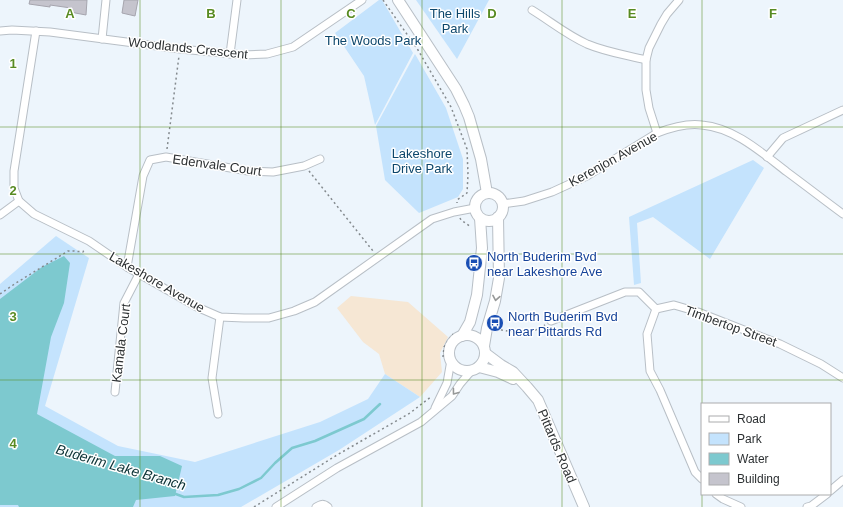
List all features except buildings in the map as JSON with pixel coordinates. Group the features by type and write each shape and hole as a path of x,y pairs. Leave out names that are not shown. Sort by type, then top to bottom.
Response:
{"street":[{"path":"102,39 106,0"},
{"path":"230,54 237,0"},
{"name":"Woodlands Crescent","path":"0,32 12,30 50,32 180,49 244,55 267,54 293,47 362,0"},
{"path":"398,0 456,89 464,105 469,117 480,159 487,194"},
{"path":"657,133 649,108 646,90 646,60 649,48 661,24 679,0"},
{"path":"532,10 586,43 600,49 646,60"},
{"path":"0,215 19,201 14,188 14,171 36,31"},
{"path":"767,157 783,138 843,110"},
{"name":"Kerenjon Avenue","path":"502,204 524,201 552,192 587,176 657,133 668,129 702,124 722,129 741,138 843,214"},
{"name":"Edenvale Court","path":"127,267 143,176 150,160 166,157 254,171 273,172 304,166 320,159"},
{"path":"276,507 337,468 421,422 452,396 460,384 475,368 482,363 487,328 495,301 499,278 498,217 502,209 502,204 498,197 491,194 479,197 475,204 475,208 476,213 480,218 491,221 498,217"},
{"name":"Lakeshore Avenue","path":"19,201 34,214 89,241 127,267 198,307 220,317 244,318 269,318 294,311 315,302 432,219 458,211 475,208"},
{"path":"435,410 447,383 447,360 450,356 451,346 459,333 470,322 477,295 482,248 480,218"},
{"name":"Kamala Court","path":"115,392 124,303 139,274"},
{"path":"552,321 625,292 639,292 656,309 647,334 650,371 660,390 695,472 701,478"},
{"name":"Timbertop Street","path":"656,309 674,305 698,312 780,344 821,364 843,378"},
{"path":"218,414 212,378 220,317"},
{"path":"459,333 477,338 481,342 484,350"},
{"name":"Pittards Road","path":"484,350 501,365 512,372 538,400 584,507"},
{"path":"447,360 465,371 475,368"},
{"name":"Pittards Road","path":"475,368 498,372 527,387"},
{"path":"831,491 843,480"},
{"path":"717,495 741,507"},
{"path":"807,507 811,506 826,495"},
{"path":"316,507 322,504 325,504 328,507"}],"path":[{"path":"383,0 418,50 451,107 467,149 467,193 457,200 458,211 461,220 470,226 473,232"},
{"path":"166,157 180,49"},
{"path":"304,166 378,257"},
{"path":"0,294 68,251 83,252 89,241"},
{"path":"496,329 530,333 552,321"},
{"path":"447,360 444,347 459,333"},
{"path":"254,507 337,455 410,413 434,394"}],"shaded area":[{"path":"351,296 408,302 448,337 440,353 442,372 420,397 385,374 379,354 363,342 337,308"}],"green space":[{"name":"The Woods Park","path":"379,0 382,0 413,53 375,125 364,76 335,33"},
{"name":"The Hills Park","path":"416,0 489,0 457,59"},
{"name":"Lakeshore Drive Park","path":"415,54 446,108 463,159 463,189 458,197 419,213 385,180 376,126"},
{"path":"753,160 764,168 710,259 653,217 637,223 641,283 634,285 629,217"},
{"path":"56,236 89,258 45,406 118,446 195,462 320,422 368,399 385,374 420,397 339,450 241,507 0,507 0,284"}],"water":[{"path":"64,256 70,263 64,303 51,337 37,414 115,456 160,456 182,466 175,496 136,500 133,507 19,507 18,505 0,505 0,299 42,267"}],"waterway":[{"name":"Buderim Lake Branch","path":"173,493 184,497 218,495 239,489 261,478 292,448 315,441 364,419 380,404"}],"place":[{"name":"North Buderim Bvd near Lakeshore Ave","path":"474,263"},
{"name":"North Buderim Bvd near Pittards Rd","path":"495,323"}]}
